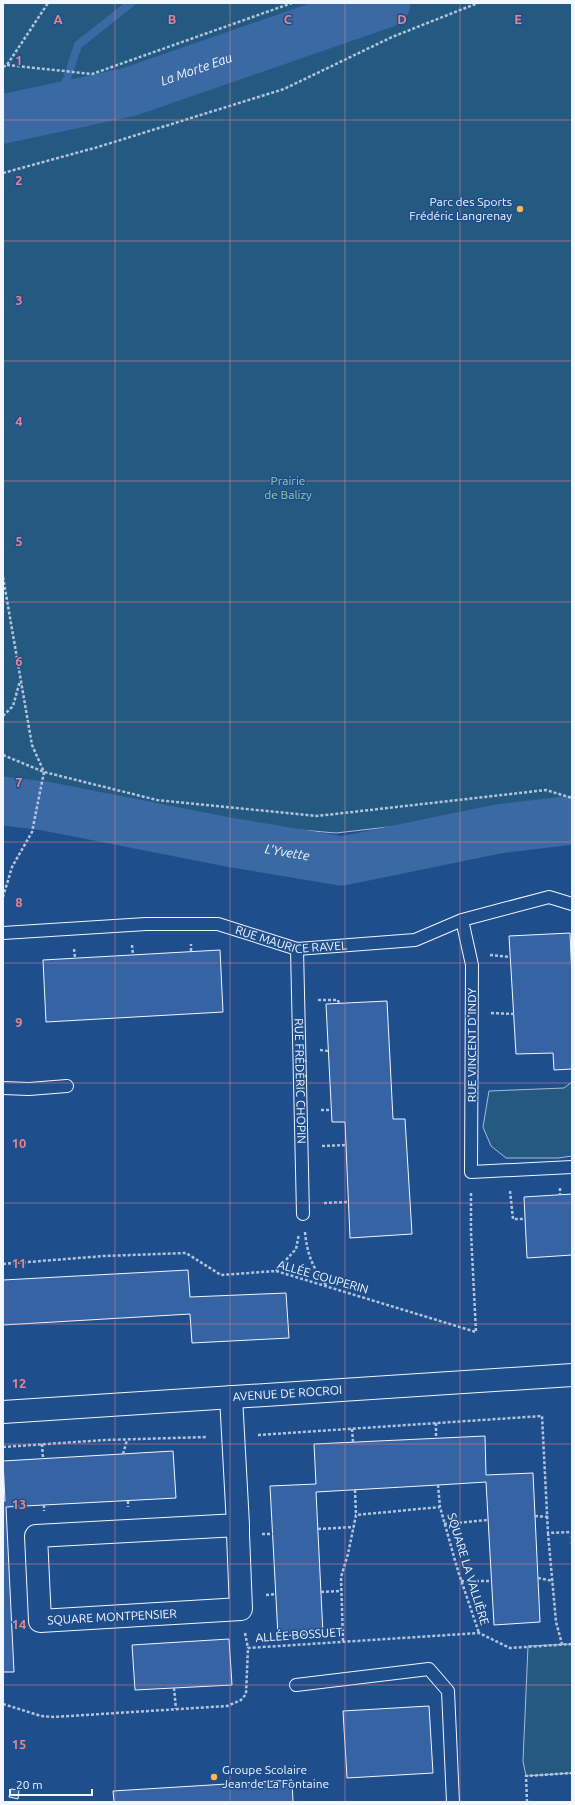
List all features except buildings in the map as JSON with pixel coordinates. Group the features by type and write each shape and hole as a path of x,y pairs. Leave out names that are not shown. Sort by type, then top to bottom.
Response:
{"street":[{"name":"AVENUE DE ROCROI","path":"3,1412 572,1375"},
{"name":"SQUARE MONTPENSIER","path":"231,1397 238,1525 241,1610 40,1621 36,1536 238,1525"}],"lane":[{"name":"RUE MAURICE RAVEL","path":"3,932 146,924 218,924 297,949 415,940 462,920 549,897 572,904"},
{"name":"RUE VINCENT D'INDY","path":"462,920 472,965 471,1172"},
{"name":"RUE FRÉDÉRIC CHOPIN","path":"297,949 303,1209"},
{"path":"3,1088 29,1089 67,1086"},
{"path":"471,1172 572,1167"},
{"path":"296,1685 429,1669 448,1690 454,1802"}],"path":[{"path":"3,67 7,64 48,3"},
{"path":"7,64 92,74 292,3"},
{"path":"3,173 98,147 284,89 392,37 478,3"},
{"path":"3,577 32,745 44,772 32,832 12,867 3,897"},
{"path":"3,716 13,706 21,679"},
{"path":"3,755 44,772 157,800 317,816 546,790 572,798"},
{"path":"508,1170 513,1219 525,1219"},
{"name":"ALLÉE COUPERIN","path":"3,1264 104,1256 186,1253 221,1275 276,1271 476,1332 474,1312 471,1172"},
{"path":"303,1209 349,1202"},
{"path":"276,1271 296,1250 303,1209"},
{"path":"303,1209 307,1247 316,1273 327,1286"},
{"path":"3,1447 233,1436 542,1416 548,1533 556,1622 562,1644"},
{"path":"436,1423 436,1438"},
{"path":"352,1429 353,1442"},
{"path":"123,1454 126,1440"},
{"path":"42,1444 43,1459"},
{"path":"438,1485 440,1507"},
{"path":"343,1641 341,1577 356,1515 355,1490"},
{"name":"SQUARE LA VALLIÈRE","path":"356,1515 440,1507 461,1581 479,1633"},
{"path":"535,1516 548,1517"},
{"path":"444,1524 488,1520"},
{"path":"318,1529 354,1527"},
{"path":"548,1533 572,1532 572,1547"},
{"path":"538,1578 553,1582"},
{"path":"461,1581 491,1581"},
{"path":"321,1592 341,1591"},
{"name":"ALLÉE BOSSUET","path":"3,1704 41,1716 227,1706 241,1700 246,1694 248,1648 479,1633 510,1648 572,1644"},
{"path":"174,1688 176,1709"},
{"path":"527,1802 526,1776 572,1773"}],"green space":[{"name":"Prairie de Balizy","path":"3,3 572,3 572,806 336,833 156,818 3,788"},
{"path":"572,1082 572,1156 558,1158 506,1158 491,1146 483,1127 489,1091 564,1088"},
{"path":"572,1644 572,1773 526,1776 523,1761 528,1646"}],"waterway":[{"path":"58,106 78,45 131,3"},
{"name":"La Morte Eau","path":"3,119 129,92 386,3"},
{"name":"L'Yvette","path":"3,801 45,806 228,842 342,861 498,829 572,820"}],"place":[{"name":"Parc des Sports Frédéric Langrenay","path":"520,209"},
{"name":"Groupe Scolaire Jean de La Fontaine","path":"214,1777"}]}
